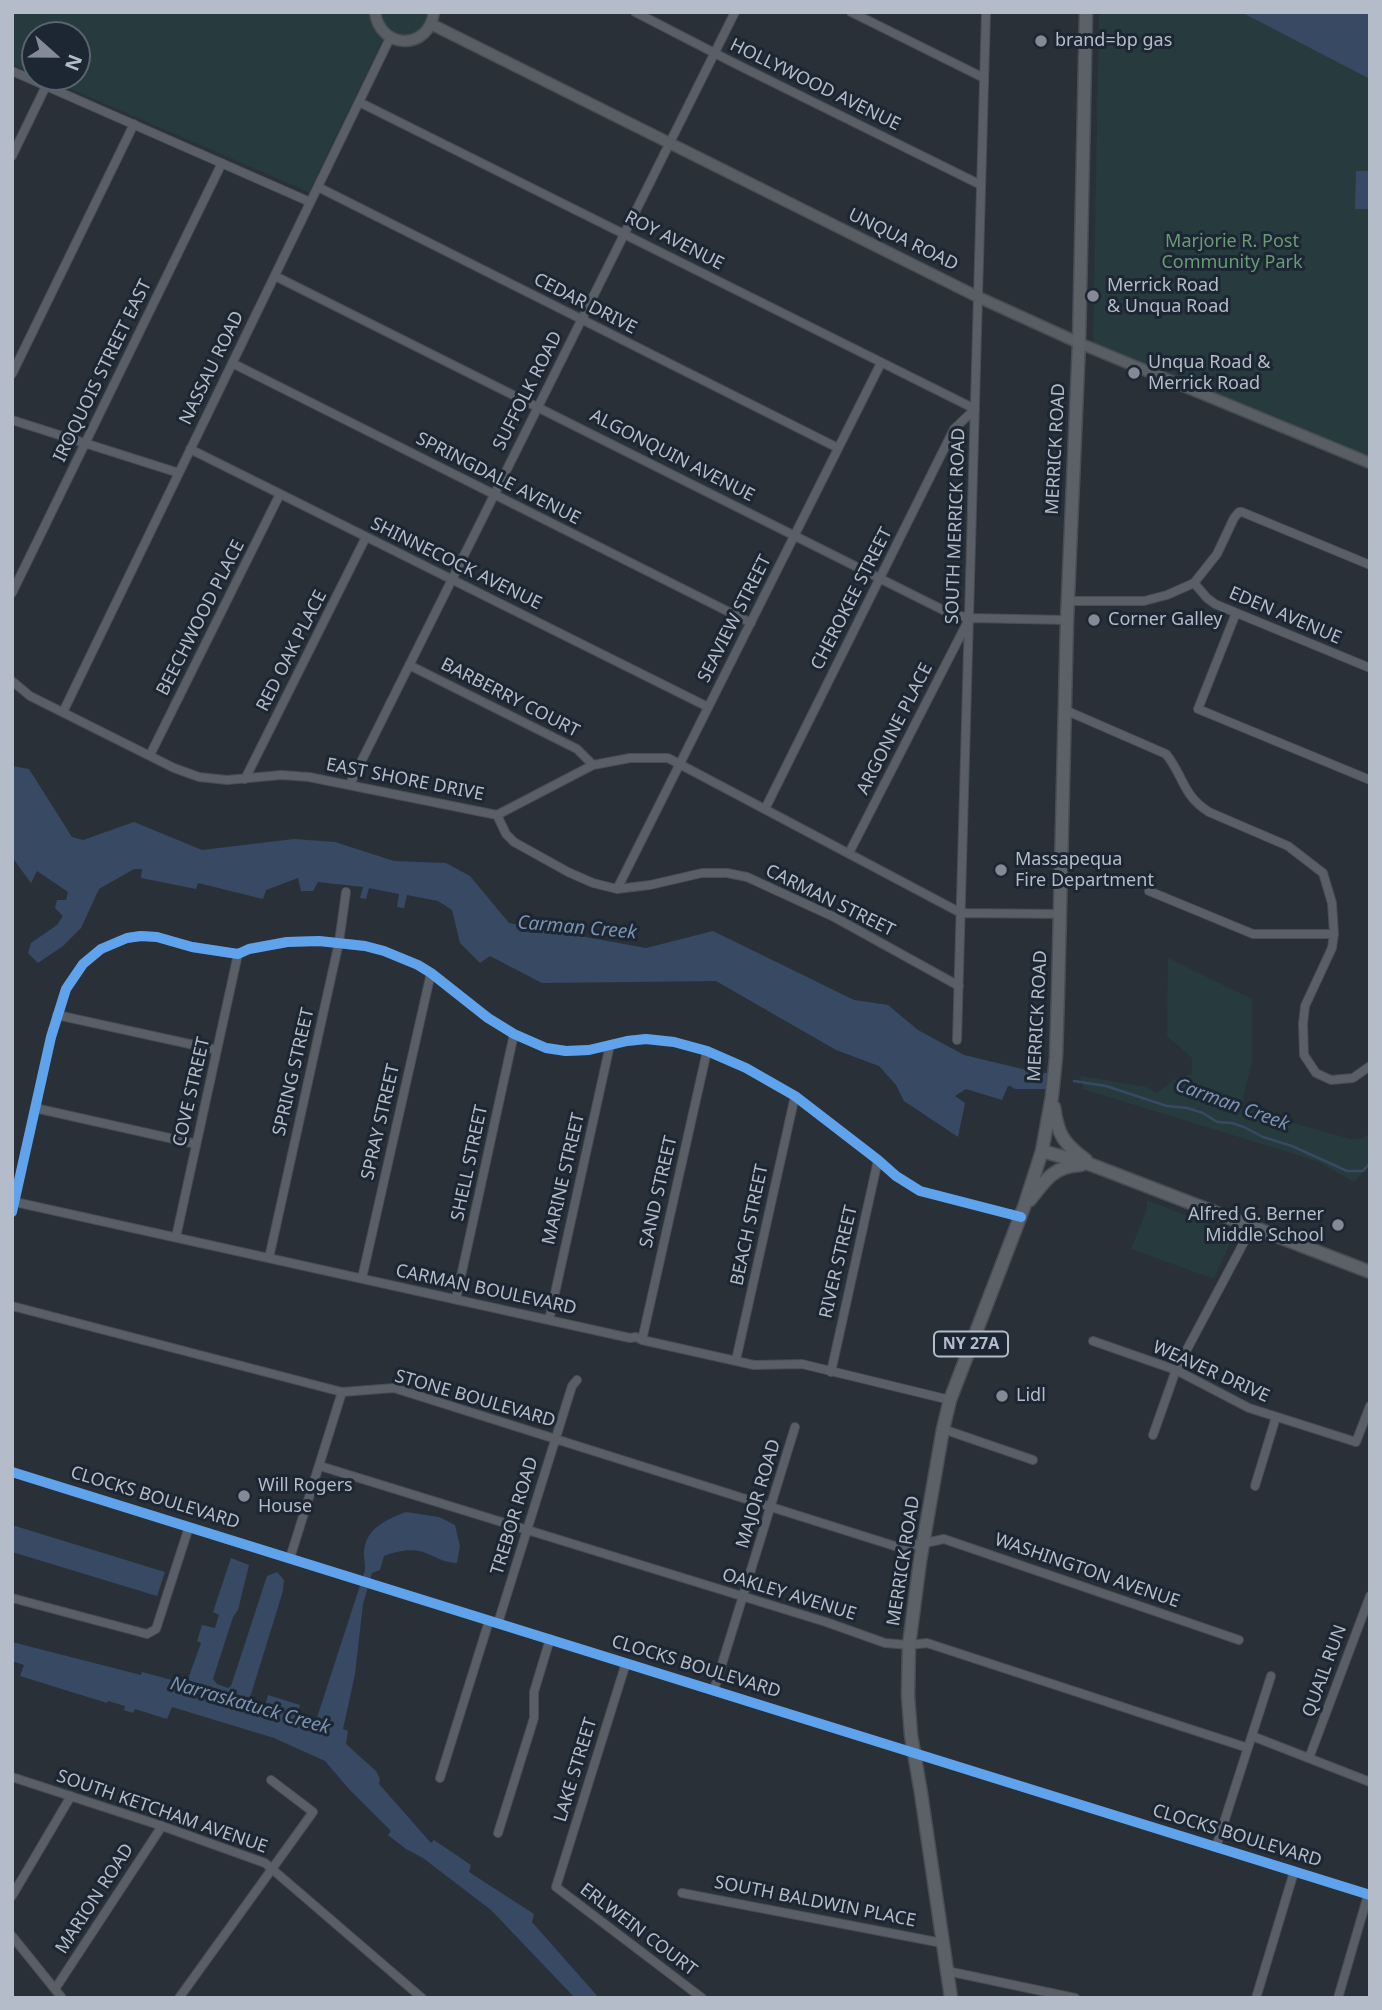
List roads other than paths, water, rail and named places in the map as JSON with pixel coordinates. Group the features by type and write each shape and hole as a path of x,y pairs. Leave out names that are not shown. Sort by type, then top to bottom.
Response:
{"main road":[{"name":"MERRICK ROAD","path":"951,1998 914,1753 908,1696 909,1645 923,1544 950,1400 1023,1212 1042,1151 1052,1096 1056,1056 1067,620 1079,343 1086,12"},
{"path":"1052,1096 1060,1136 1069,1147 1092,1165"},
{"path":"1042,1151 1092,1165 1370,1272"},
{"path":"1023,1212 1045,1180 1059,1169 1070,1165 1092,1165"}],"street":[{"path":"375,12 380,28 390,38 401,41 421,36 431,24 434,12"},
{"name":"HOLLYWOOD AVENUE","path":"635,12 981,185"},
{"name":"SUFFOLK ROAD","path":"350,784 735,12"},
{"path":"851,12 984,78"},
{"name":"SOUTH MERRICK ROAD","path":"957,1040 986,12"},
{"name":"UNQUA ROAD","path":"431,24 978,297 1079,343 1370,463"},
{"name":"NASSAU ROAD","path":"62,712 390,38"},
{"path":"12,156 44,91"},
{"path":"58,91 310,202"},
{"name":"ROY AVENUE","path":"359,102 975,409"},
{"path":"12,374 134,124"},
{"name":"IROQUOIS STREET EAST","path":"12,593 222,163"},
{"name":"CEDAR DRIVE","path":"317,187 838,448"},
{"name":"ALGONQUIN AVENUE","path":"275,275 949,613 969,618 1067,620"},
{"name":"SPRINGDALE AVENUE","path":"232,363 751,622"},
{"name":"SEAVIEW STREET","path":"618,889 881,363"},
{"name":"CHEROKEE STREET","path":"765,809 954,429 975,409"},
{"path":"12,420 179,472"},
{"name":"SHINNECOCK AVENUE","path":"190,449 708,707"},
{"name":"BEECHWOOD PLACE","path":"150,755 280,494"},
{"path":"1068,601 1144,601 1167,596 1194,583 1217,554 1239,512 1246,512 1370,565"},
{"name":"RED OAK PLACE","path":"245,779 366,537"},
{"name":"EDEN AVENUE","path":"1194,583 1215,604 1370,668"},
{"path":"1236,613 1198,709 1370,780"},
{"name":"ARGONNE PLACE","path":"849,853 969,618"},
{"name":"BARBERRY COURT","path":"409,665 577,749 593,765"},
{"name":"EAST SHORE DRIVE","path":"12,681 30,696 174,768 199,777 226,780 290,775 350,784 497,815 593,765 630,758 668,758 961,913 1060,914"},
{"path":"1065,710 1166,754 1174,764 1186,791 1197,804 1209,812 1288,846 1323,873 1332,903 1335,934 1332,948 1305,1006 1304,1055 1317,1073 1331,1080 1353,1078 1370,1066"},
{"name":"CARMAN STREET","path":"497,815 506,834 514,842 593,883 618,889 702,873 727,873 747,877 834,917 959,986"},
{"path":"1149,891 1253,934 1335,934"},
{"name":"SPRING STREET","path":"269,1258 339,942 346,892"},
{"path":"12,1212 57,1015 66,989 83,964 101,949 127,938 141,936 239,954 249,949 287,942 339,942 384,951 418,965 474,1008 514,1034 546,1048 589,1050 627,1041 660,1040 707,1051 746,1068 794,1096 896,1176 920,1191 1023,1212"},
{"name":"COVE STREET","path":"176,1237 239,954"},
{"name":"SPRAY STREET","path":"362,1278 431,973"},
{"path":"57,1015 217,1050"},
{"name":"SHELL STREET","path":"456,1299 514,1034"},
{"name":"MARINE STREET","path":"549,1320 610,1045"},
{"name":"SAND STREET","path":"642,1340 707,1051"},
{"name":"BEACH STREET","path":"736,1360 794,1096"},
{"path":"35,1108 196,1144"},
{"name":"RIVER STREET","path":"831,1371 878,1160"},
{"name":"CARMAN BOULEVARD","path":"15,1202 754,1365 802,1364 950,1400"},
{"path":"1153,1435 1175,1370 1252,1227"},
{"name":"STONE BOULEVARD","path":"12,1306 342,1392 394,1388 901,1548 923,1544"},
{"name":"WEAVER DRIVE","path":"1093,1341 1175,1370 1249,1408 1356,1442 1370,1405"},
{"name":"TREBOR ROAD","path":"440,1777 527,1530 572,1386 577,1380"},
{"path":"290,1559 342,1392"},
{"path":"1255,1486 1276,1417"},
{"name":"MAJOR ROAD","path":"714,1690 795,1427"},
{"path":"943,1429 1032,1460"},
{"name":"OAKLEY AVENUE","path":"320,1466 886,1643 927,1643 1248,1748"},
{"name":"CLOCKS BOULEVARD","path":"12,1472 1369,1895"},
{"path":"12,1598 151,1633 156,1629 189,1527"},
{"name":"WASHINGTON AVENUE","path":"923,1544 944,1539 1240,1640"},
{"name":"QUAIL RUN","path":"1310,1758 1370,1595"},
{"path":"498,1833 534,1718 534,1692 550,1639"},
{"name":"LAKE STREET","path":"556,1887 626,1663"},
{"path":"1216,1847 1271,1676"},
{"path":"1252,1736 1370,1782"},
{"name":"SOUTH KETCHAM AVENUE","path":"12,1777 257,1859 272,1869 411,1994 422,1998"},
{"path":"178,1998 313,1812 271,1780"},
{"path":"12,1896 71,1796"},
{"name":"MARION ROAD","path":"55,1989 162,1826"},
{"path":"1256,1998 1294,1872"},
{"name":"ERLWEIN COURT","path":"556,1887 702,1998"},
{"name":"SOUTH BALDWIN PLACE","path":"682,1893 942,1943"},
{"path":"1338,1998 1369,1895"},
{"path":"12,1937 62,1998"},
{"path":"947,1971 1076,1998"}],"water":[{"path":"1241,12 1370,12 1370,79"},
{"path":"1356,171 1370,171 1370,209 1355,209"},
{"path":"12,766 29,769 72,837 83,840 134,822 202,850 294,839 335,842 394,861 446,863 470,876 509,923 646,948 713,931 854,1000 888,1005 918,1030 964,1055 1039,1073 1037,1087 1008,1086 1002,1100 966,1089 955,1096 965,1103 958,1137 904,1101 896,1085 879,1066 836,1050 716,981 542,983 490,956 480,963 460,943 452,910 438,901 407,895 404,908 397,907 399,894 369,888 366,899 360,898 363,887 318,882 313,891 301,891 298,878 266,890 263,899 198,883 196,889 141,878 142,869 134,869 99,889 81,928 63,946 38,963 28,953 31,943 57,925 63,916 55,908 57,900 66,900 68,892 37,871 31,883 12,857"},
{"name":"Narraskatuck Creek","path":"406,1512 439,1517 455,1525 460,1546 457,1563 419,1551 397,1552 384,1556 380,1570 372,1573 363,1604 355,1674 343,1729 348,1731 346,1744 376,1771 379,1784 431,1843 434,1840 471,1865 469,1872 534,1914 532,1922 599,1998 575,1998 491,1910 388,1835 391,1831 325,1761 274,1738 172,1707 167,1719 135,1709 133,1713 124,1710 125,1706 20,1676 24,1665 12,1661 12,1642 183,1683 188,1679 201,1643 197,1641 202,1625 215,1628 219,1615 213,1612 231,1558 249,1565 238,1610 233,1617 213,1679 217,1684 228,1688 231,1686 267,1576 277,1572 284,1580 283,1591 248,1704 264,1709 268,1695 300,1705 295,1721 314,1727 365,1570 365,1544 378,1526"},
{"path":"12,1525 165,1572 157,1596 12,1552"}],"waterway":[{"name":"Carman Creek","path":"1017,1081 1046,1081"},
{"name":"Carman Creek","path":"1074,1081 1106,1086 1167,1106 1203,1113 1217,1122 1244,1127 1347,1171 1363,1171 1370,1163"}],"place":[{"name":"brand=bp gas","path":"1041,41"},
{"name":"Merrick Road & Unqua Road","path":"1093,296"},
{"name":"Unqua Road & Merrick Road","path":"1134,373"},
{"name":"Corner Galley","path":"1094,620"},
{"name":"Massapequa Fire Department","path":"1001,870"},
{"name":"Alfred G. Berner Middle School","path":"1338,1225"},
{"name":"Lidl","path":"1002,1396"},
{"name":"Will Rogers House","path":"244,1496"}],"park label":[{"name":"Marjorie R. Post Community Park","path":"1232,252"}]}
